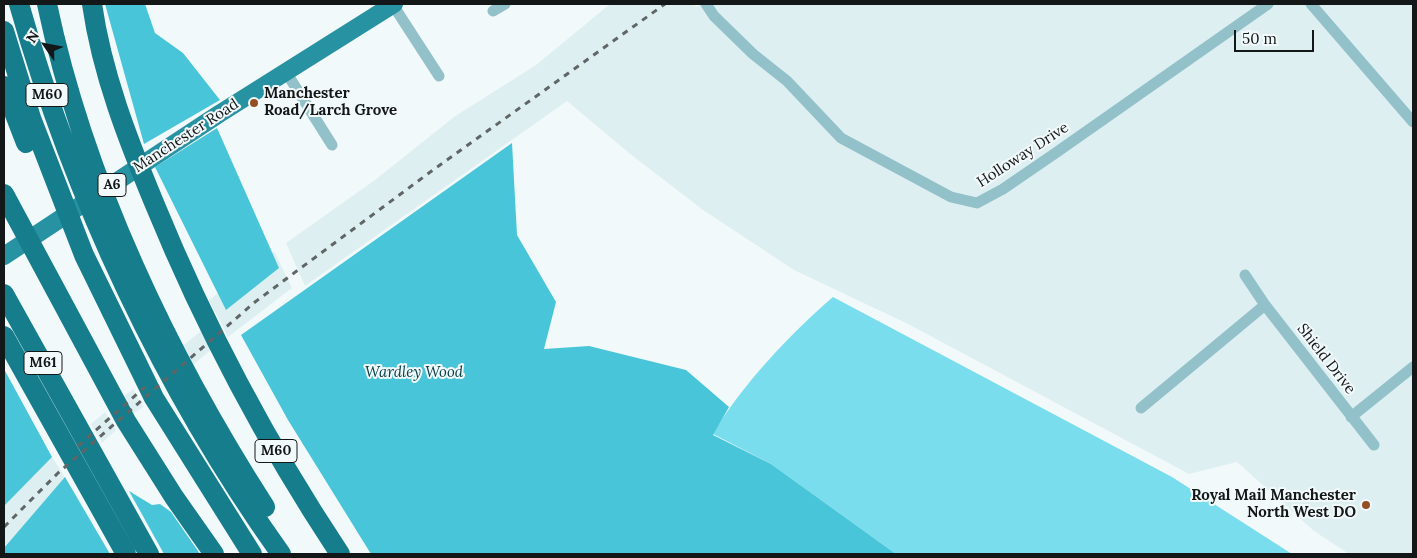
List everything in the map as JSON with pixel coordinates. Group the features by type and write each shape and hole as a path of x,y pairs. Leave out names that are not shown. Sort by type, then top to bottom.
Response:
{"highway":[{"name":"M60","path":"19,4 32,51 90,179"},
{"name":"M60","path":"40,4 61,90 90,179 133,299 170,357"},
{"name":"M60","path":"47,4 90,179"},
{"name":"M60","path":"92,4 108,79 133,151 208,325 288,471 340,554"},
{"name":"M60","path":"4,31 57,200"},
{"name":"M60","path":"4,86 70,231 84,255 154,398 252,554"},
{"path":"4,194 34,254 115,404 174,497 214,554"},
{"name":"M60","path":"102,210 170,357 230,477 281,554"},
{"name":"M61","path":"4,294 150,554"},
{"name":"M61","path":"4,336 126,554"},
{"name":"M60","path":"180,376 296,554"}],"main road":[{"name":"Manchester Road","path":"4,256 394,4"}],"street":[{"path":"394,4 439,76"},
{"path":"493,12 505,4"},
{"name":"Holloway Drive","path":"706,4 714,16 753,54 787,81 841,138 951,197 977,203 1003,189 1268,4"},
{"path":"1310,4 1413,122"},
{"path":"286,72 332,145"},
{"name":"Shield Drive","path":"1245,275 1264,305 1351,417 1413,367"},
{"path":"1141,408 1264,305"},
{"path":"1351,417 1374,445"}],"shaded area":[{"path":"610,4 694,4 696,7 702,4 1413,4 1413,554 1349,554 1314,531 1237,462 1189,474 908,324 794,270 703,210 629,153 567,101 305,286 286,243 375,180 454,117 536,65"},
{"path":"274,251 292,288 228,337 209,300"},
{"path":"833,297 1172,477 1292,554 896,554 771,464 713,434 724,416 767,361"},
{"path":"201,331 211,350 190,367 180,348"},
{"path":"133,389 143,407 132,415 122,398"},
{"path":"105,412 116,430 102,443 91,424"},
{"path":"45,445 70,486 4,554 4,487"}],"green space":[{"path":"105,4 145,4 155,33 183,53 220,100 144,144"},
{"path":"217,128 279,268 226,310 155,167"},
{"name":"Wardley Wood","path":"512,143 517,235 556,302 544,349 589,346 686,370 729,407 713,435 771,464 896,554 371,554 288,420 241,335"},
{"path":"4,369 52,457 4,506"},
{"path":"65,477 110,554 4,554 4,548"},
{"path":"129,491 152,505 160,504 171,512 200,554 164,554"}],"railway":[{"path":"4,527 58,473 255,302 433,170 665,4"},
{"path":"78,446 145,387"}],"place":[{"name":"Manchester Road/Larch Grove","path":"254,103"},
{"name":"Royal Mail Manchester North West DO","path":"1366,505"}]}
